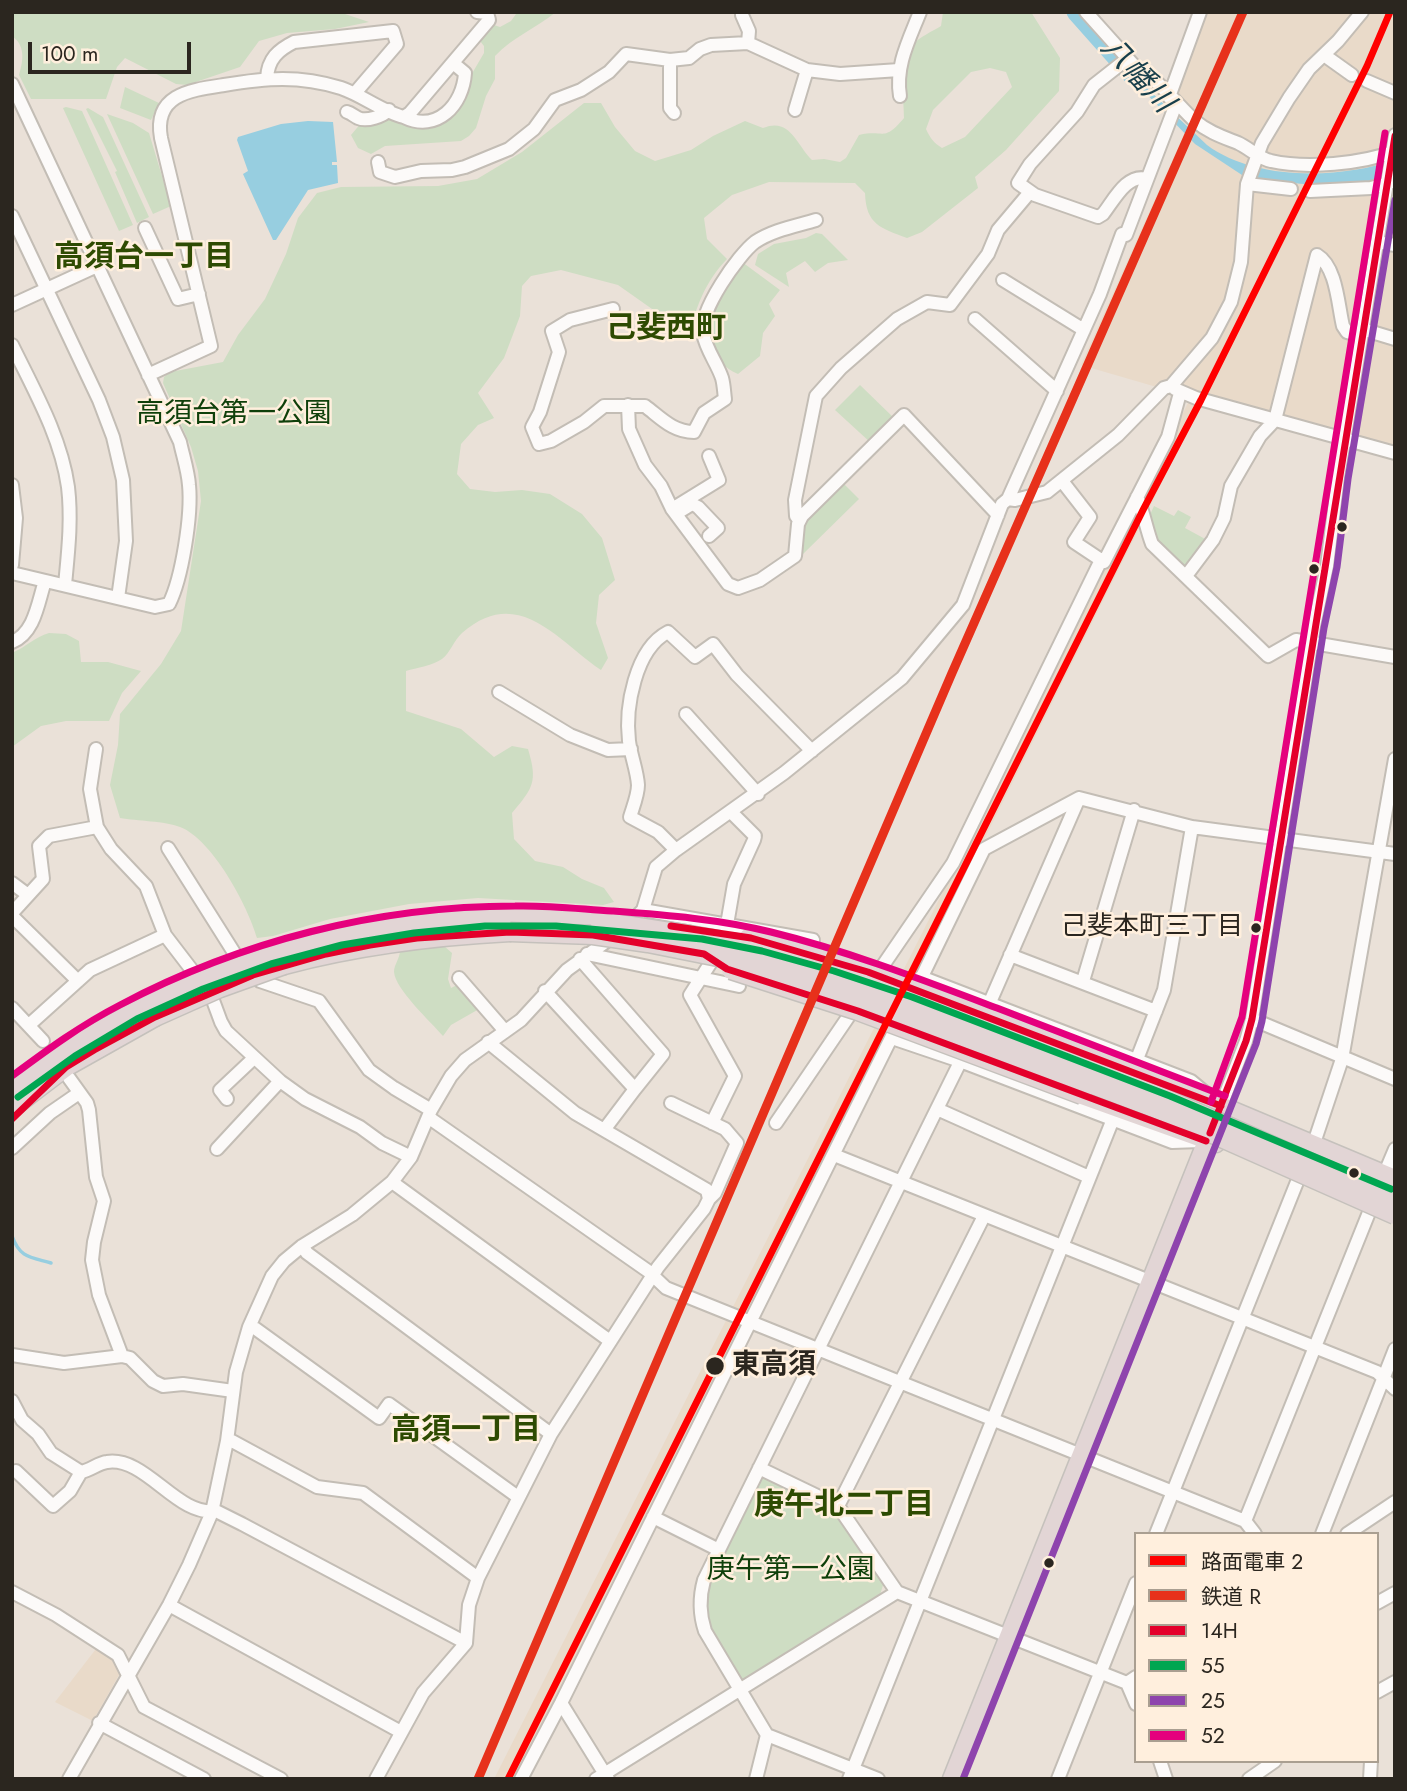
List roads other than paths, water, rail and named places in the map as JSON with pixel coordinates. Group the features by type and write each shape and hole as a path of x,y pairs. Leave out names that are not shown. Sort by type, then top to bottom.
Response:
{"highway":[{"path":"12,1108 64,1067 152,1010 220,988 282,958 372,929 418,922 558,916 689,935 797,962 893,995 1160,1096 1395,1201"},
{"path":"599,921 703,929 815,954 929,993 1221,1105 1390,1177"},
{"path":"282,958 449,935 510,932 593,936 704,954 793,976 929,1023 1154,1108 1395,1214"},
{"path":"704,954 727,969 858,1011 1206,1141 1305,1163 1395,1201"},
{"path":"12,1075 31,1063 64,1067"},
{"path":"12,1089 64,1067"},
{"path":"12,1119 64,1067"},
{"path":"952,1779 1221,1105"}],"street":[{"path":"404,117 489,20 487,13 477,12"},
{"path":"742,12 749,31 748,43"},
{"path":"900,96 897,83 905,43 920,12"},
{"path":"69,1779 169,1605 190,1565 212,1512 233,1391 248,1327 272,1276 284,1261 352,1215 391,1182 411,1157 430,1113 451,1076 465,1060 521,1020 545,991 643,910 656,867 676,850 758,794 902,678 962,605 998,514 1008,499 1084,330 1122,234 1126,235 1172,108 1200,12"},
{"path":"1062,481 1090,517 1074,542 1104,562 1168,437 1176,389 1212,338 1231,302 1241,262 1248,182 1255,160 1289,98 1309,69 1362,12"},
{"path":"1091,14 1122,62 1147,74 1172,108 1206,130 1247,147 1255,160"},
{"path":"267,78 273,57 294,42 393,31 397,44 355,93"},
{"path":"378,162 380,172 395,177 465,167 509,149 534,128 555,100 581,90 609,72 626,54 670,60 689,58 700,49 711,45 748,43 807,69 840,74 899,70"},
{"path":"1324,55 1352,75"},
{"path":"670,60 670,108 674,113"},
{"path":"1122,62 1094,85 1077,112 1030,164 1018,183 1030,192 1098,217 1129,182 1140,177 1147,179"},
{"path":"148,375 211,346 161,138 159,125 170,102 183,93 267,78 302,79 355,93 412,121 427,120 441,116 459,99 465,72 453,63"},
{"path":"795,110 807,69"},
{"path":"1367,81 1395,93"},
{"path":"12,84 180,442 189,486 189,521 174,593 169,604 155,607 12,573"},
{"path":"347,111 358,118 366,119 384,115 389,110"},
{"path":"921,977 1191,1081 1221,1105 1252,1019 1314,626 1327,566 1344,439 1390,180 1395,135"},
{"path":"1255,160 1317,164 1393,154"},
{"path":"1310,191 1371,188 1390,180"},
{"path":"1248,182 1292,189"},
{"path":"628,405 629,429 645,465 674,512 728,584 738,588 760,580 795,556 799,520 796,516 795,500 816,396 841,368 891,323 927,302 950,305 988,254 998,230 1030,192"},
{"path":"12,216 99,400 115,448 122,480 126,541 118,598"},
{"path":"613,309 570,320 552,331 559,352 541,412 532,427 539,444 551,441 584,422 604,406 645,406 663,422 678,430 694,432 704,413 725,399 722,378 702,331 716,293 740,258 755,243 777,231 816,220"},
{"path":"145,228 178,299 199,293"},
{"path":"1377,242 1395,245"},
{"path":"1186,576 1213,540 1224,518 1231,486 1260,436 1275,420 1317,255 1331,274 1343,326 1347,332 1362,332 1395,339"},
{"path":"12,305 97,266"},
{"path":"1003,281 1084,330"},
{"path":"975,319 1057,391"},
{"path":"12,345 50,424 68,486 70,531 65,585"},
{"path":"1008,499 1015,500 1047,492 1118,435 1164,388 1176,389 1395,453"},
{"path":"799,520 904,415 998,514"},
{"path":"674,512 719,480 709,456"},
{"path":"12,485 16,518 12,565"},
{"path":"1137,497 1152,544 1268,656 1296,640 1395,657"},
{"path":"674,512 692,505 698,507 718,528 709,536"},
{"path":"776,1124 953,863 1101,560"},
{"path":"12,642 18,640 31,626 45,581"},
{"path":"676,850 658,832 630,817 638,787 629,739 630,699 634,683 657,639 668,632 695,657 713,644 737,675 812,751"},
{"path":"499,692 570,735 607,750 631,749"},
{"path":"686,714 758,794"},
{"path":"96,749 90,789 97,827 111,849 146,886 165,935 211,995 226,1031 280,1081 305,1099 360,1126 382,1143 411,1157"},
{"path":"1313,1146 1342,1059 1395,759"},
{"path":"521,1779 834,1156 984,849 1079,798 1192,827 1395,854"},
{"path":"878,1779 852,1774 767,1735 705,1631 700,1616 701,1591 759,1468 989,1005 1079,798"},
{"path":"1083,981 1134,810"},
{"path":"712,1123 735,1077 690,992 724,942 734,884 755,838 731,812"},
{"path":"78,981 12,914 43,879 38,846 49,836 97,827"},
{"path":"1137,1059 1164,990 1192,827"},
{"path":"168,848 245,970 260,981 319,1001 369,1070 666,1288 1245,1521 1253,1532"},
{"path":"12,883 28,895"},
{"path":"643,910 813,940"},
{"path":"29,1025 90,970 165,935"},
{"path":"1010,955 1156,1011"},
{"path":"584,957 739,986"},
{"path":"584,957 663,1054 604,1130"},
{"path":"459,978 505,1031"},
{"path":"545,991 635,1089"},
{"path":"12,1007 43,1041"},
{"path":"1252,1019 1395,1079"},
{"path":"892,1038 960,1061 1172,1142 1206,1141"},
{"path":"488,1042 575,1113 707,1190 709,1199"},
{"path":"228,1099 220,1090 254,1058"},
{"path":"64,1067 87,1102 89,1110 96,1177 104,1201 93,1244 94,1276 122,1356"},
{"path":"217,1149 280,1081"},
{"path":"12,1148 50,1114 79,1093"},
{"path":"376,1779 427,1687 466,1643 469,1605 478,1578 551,1434 653,1276 715,1193 737,1143 724,1129 671,1104"},
{"path":"937,1110 1089,1177"},
{"path":"852,1774 1113,1119"},
{"path":"1390,1177 1395,1149"},
{"path":"834,1156 1384,1376 1395,1389"},
{"path":"1157,1532 1305,1163"},
{"path":"391,1182 610,1341"},
{"path":"1245,1521 1376,1195"},
{"path":"838,1506 984,1216"},
{"path":"302,1247 551,1434"},
{"path":"248,1327 256,1329 379,1418 389,1404 518,1497"},
{"path":"1323,1532 1395,1349"},
{"path":"12,1355 64,1363 122,1356 130,1358 153,1381 163,1386 183,1384 233,1391"},
{"path":"12,1401 22,1420 38,1433 51,1453 81,1472"},
{"path":"226,1441 232,1441 317,1488 363,1493 478,1578"},
{"path":"16,1471 53,1506 70,1491 81,1472 108,1462 124,1464 137,1469 180,1499 212,1512 216,1511 242,1524 466,1643"},
{"path":"759,1468 838,1506 897,1592 1100,1672 1131,1680"},
{"path":"1350,1532 1395,1502"},
{"path":"653,1517 719,1550"},
{"path":"1058,1779 1134,1588"},
{"path":"12,1592 56,1615 118,1655 144,1707 281,1779"},
{"path":"561,1703 603,1777 897,1592"},
{"path":"1379,1602 1395,1593"},
{"path":"169,1605 401,1732"},
{"path":"1379,1691 1395,1682"},
{"path":"99,1723 204,1779"},
{"path":"756,1779 767,1735"},
{"path":"1249,1779 1272,1763"}],"water":[{"path":"1114,57 1207,145 1227,157 1273,171 1298,173 1349,171 1395,160 1395,173 1371,181 1313,185 1253,179 1242,175 1195,144"},
{"path":"333,122 337,162 332,162 332,165 337,165 338,183 308,190 276,240 273,240 243,174 248,171 237,140 238,137 281,124"}],"waterway":[{"name":"八幡川","path":"1076,12 1131,74"},
{"path":"12,1236 22,1253 51,1263"}],"tram line":[{"name":"2","path":"508,1779 1143,510 1201,400 1367,66 1390,12"}],"rail line":[{"name":"R","path":"478,1779 952,673 1243,12"}],"place":[{"name":"己斐本町三丁目","path":"1256,928"},
{"name":"東高須","path":"715,1366"}],"district":[{"name":"高須台一丁目","path":"144,259"},
{"name":"己斐西町","path":"666,330"},
{"name":"高須一丁目","path":"466,1432"},
{"name":"庚午北二丁目","path":"844,1507"}],"park label":[{"name":"高須台第一公園","path":"234,415"},
{"name":"庚午第一公園","path":"791,1571"}]}
